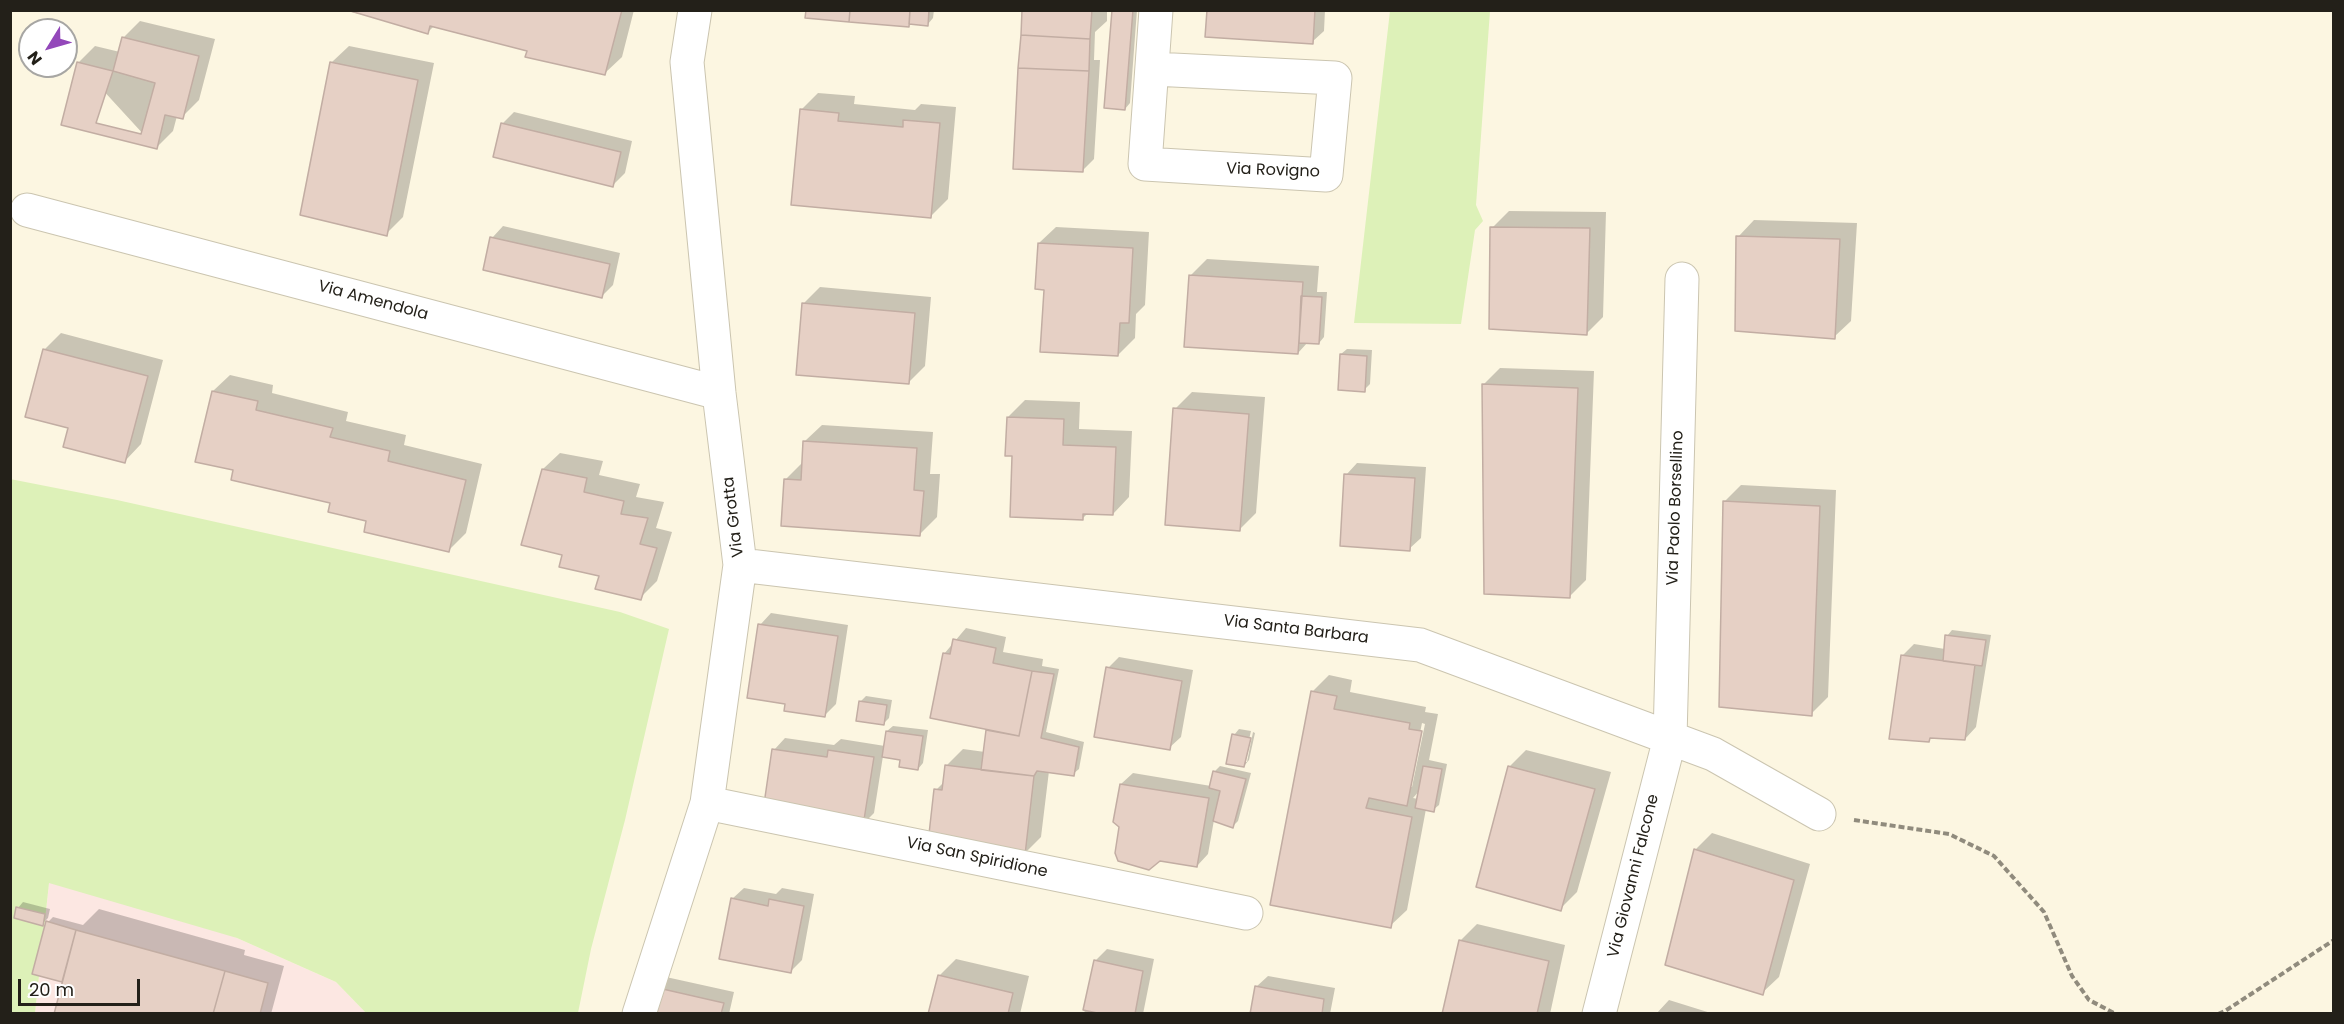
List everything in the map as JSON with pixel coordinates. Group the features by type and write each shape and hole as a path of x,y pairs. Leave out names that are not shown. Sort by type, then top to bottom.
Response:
{"street":[{"name":"Via Grotta","path":"639,1014 707,803 740,565 719,393 687,62 695,10"},
{"name":"Via Rovigno","path":"1153,69 1335,78 1326,175 1145,164 1156,10"},
{"name":"Via Amendola","path":"27,210 719,393"},
{"name":"Via Paolo Borsellino","path":"1670,738 1682,279"},
{"name":"Via Santa Barbara","path":"740,565 1420,645 1713,754 1819,814"},
{"name":"Via Giovanni Falcone","path":"1599,1014 1670,738"},
{"name":"Via San Spiridione","path":"707,803 1246,913"}],"path":[{"path":"1819,814 1949,834 1994,856 2044,912 2072,976 2089,1000 2116,1014"},
{"path":"2218,1014 2334,940"}],"shaded area":[{"path":"52,856 336,982 366,1013 35,1014"}],"green space":[{"path":"1390,11 1490,11 1476,205 1483,221 1475,230 1461,324 1354,323"},
{"path":"10,479 117,500 620,612 669,629 625,820 591,949 578,1013 366,1013 336,982 237,938 49,883 35,1013 11,1013"}],"building":[{"path":"347,10 622,10 605,75 525,57 527,51 430,26 428,34"},
{"path":"806,10 850,10 849,22 805,18"},
{"path":"850,10 910,10 909,27 849,22"},
{"path":"910,10 929,10 928,26 909,24"},
{"path":"1022,10 1092,10 1090,39 1021,35"},
{"path":"1112,10 1133,10 1125,110 1104,108"},
{"path":"1207,10 1315,10 1313,44 1205,37"},
{"path":"1021,35 1090,39 1089,71 1018,68"},
{"path":"122,37 199,56 183,119 165,115 157,149 61,125 73,78 78,78 78,62 113,71"},
{"path":"330,62 418,80 387,236 300,215"},
{"path":"1018,68 1089,71 1083,172 1013,169"},
{"path":"113,71 155,83 141,134 96,123"},
{"path":"800,109 839,113 838,121 903,127 903,120 940,123 931,218 791,205"},
{"path":"501,123 621,152 613,187 493,157"},
{"path":"1490,227 1590,228 1587,335 1489,329"},
{"path":"1736,236 1840,239 1835,339 1735,331"},
{"path":"490,237 610,264 602,298 483,270"},
{"path":"1038,243 1133,248 1129,323 1120,323 1118,356 1040,352 1044,290 1035,289"},
{"path":"1189,275 1303,282 1298,354 1184,347"},
{"path":"1301,296 1322,297 1319,344 1299,343"},
{"path":"802,303 915,313 909,384 796,375"},
{"path":"43,349 148,376 125,463 63,447 68,428 25,417"},
{"path":"1340,354 1367,356 1365,392 1338,390"},
{"path":"1482,384 1578,388 1570,598 1484,594"},
{"path":"212,391 258,401 256,410 333,428 330,437 390,451 388,461 466,480 449,552 364,532 366,521 328,512 330,503 231,480 233,470 195,462"},
{"path":"1173,408 1249,414 1240,531 1165,525"},
{"path":"1007,417 1064,419 1063,445 1116,447 1113,515 1083,514 1083,520 1010,517 1012,456 1005,456"},
{"path":"803,441 917,448 914,490 924,491 920,536 781,526 784,479 801,480"},
{"path":"542,469 587,478 584,492 624,501 621,514 648,518 640,544 657,548 641,600 595,589 599,576 559,567 562,555 521,545"},
{"path":"1344,474 1415,478 1410,551 1340,546"},
{"path":"1723,501 1820,506 1812,716 1719,707"},
{"path":"758,624 838,636 825,717 784,711 785,704 747,698"},
{"path":"1945,635 1986,640 1982,666 1943,661"},
{"path":"953,639 996,648 993,663 1032,671 1019,736 930,718 943,653 950,654"},
{"path":"1901,655 1975,665 1965,740 1930,738 1929,742 1889,739"},
{"path":"1106,667 1182,681 1170,750 1094,737"},
{"path":"1032,671 1054,674 1041,738 1079,747 1074,776 1037,771 1034,776 981,770 986,730 1019,736"},
{"path":"1311,691 1337,696 1334,709 1410,723 1409,729 1422,731 1407,806 1369,798 1366,808 1412,817 1391,928 1270,905"},
{"path":"859,701 887,705 884,725 856,721"},
{"path":"886,731 923,736 918,770 899,767 900,760 882,757"},
{"path":"1232,734 1251,738 1244,767 1226,764"},
{"path":"772,749 827,757 828,750 874,757 863,826 763,811"},
{"path":"945,765 1034,776 1025,855 928,843 934,789 942,790"},
{"path":"1423,766 1442,769 1434,812 1415,808"},
{"path":"1508,766 1595,789 1561,911 1476,887"},
{"path":"1213,771 1246,779 1233,828 1213,821 1220,791 1209,788"},
{"path":"1120,784 1209,798 1197,867 1160,861 1149,870 1118,861 1115,853 1119,827 1113,822"},
{"path":"1694,849 1794,880 1763,995 1665,965"},
{"path":"731,898 768,906 769,899 804,906 791,973 719,959"},
{"path":"16,907 45,914 43,926 14,918"},
{"path":"46,921 76,930 62,982 32,974"},
{"path":"76,930 225,971 213,1014 54,1014"},
{"path":"1459,940 1549,961 1537,1014 1442,1014"},
{"path":"1094,960 1143,971 1135,1014 1102,1014 1083,1010"},
{"path":"225,971 268,983 260,1014 213,1014"},
{"path":"938,975 1013,993 1008,1014 928,1014"},
{"path":"1255,986 1324,999 1322,1014 1250,1014"},
{"path":"654,987 724,1003 721,1014 648,1014"}]}
